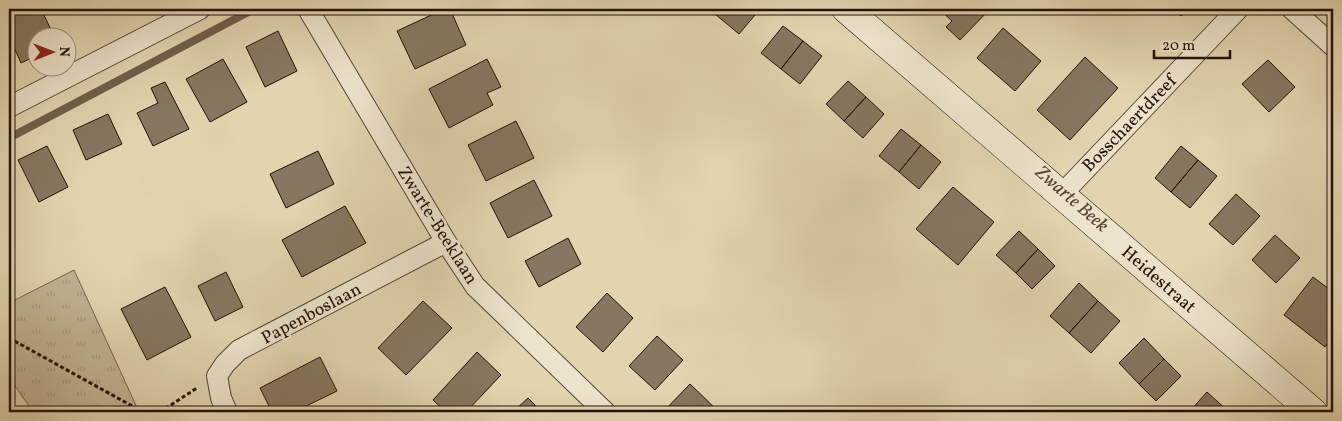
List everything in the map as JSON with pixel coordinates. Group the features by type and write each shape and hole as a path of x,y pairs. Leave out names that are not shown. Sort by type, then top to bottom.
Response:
{"street":[{"path":"9,107 200,9"},
{"name":"Zwarte-Beeklaan","path":"308,9 446,242 475,286 605,412"},
{"name":"Heidestraat","path":"846,9 1313,412"},
{"name":"Bosschaertdreef","path":"1062,194 1238,9"},
{"path":"1292,9 1333,46"},
{"name":"Papenboslaan","path":"217,376 225,364 239,350 446,242"},
{"path":"217,376 226,412"}],"path":[{"path":"9,338 143,412"},
{"path":"160,412 217,376"}],"green space":[{"path":"74,270 139,412 33,412 9,377 9,303"}],"building":[{"path":"9,9 41,9 50,28 28,28 28,60 21,63 9,36"},
{"path":"444,9 450,9 466,45 415,69 397,31"},
{"path":"709,9 760,9 739,34"},
{"path":"939,9 990,9 960,40 946,27 952,21"},
{"path":"1172,9 1188,9 1181,16"},
{"path":"783,26 803,41 781,69 761,53"},
{"path":"1003,28 1041,61 1015,91 977,58"},
{"path":"278,31 297,71 265,87 246,47"},
{"path":"803,41 822,56 800,84 781,69"},
{"path":"1085,57 1118,88 1070,140 1037,110"},
{"path":"223,59 247,102 210,122 186,79"},
{"path":"487,59 501,87 487,93 493,105 449,128 429,89"},
{"path":"1268,60 1295,87 1269,112 1242,84"},
{"path":"848,81 866,97 844,121 826,104"},
{"path":"165,82 189,129 153,146 137,113 158,103 151,88"},
{"path":"866,97 884,114 863,138 844,121"},
{"path":"108,114 122,144 86,160 73,130"},
{"path":"516,121 534,158 486,181 468,145"},
{"path":"901,129 921,145 899,172 879,156"},
{"path":"921,145 941,162 919,189 899,172"},
{"path":"47,146 68,187 39,202 18,160"},
{"path":"1181,146 1198,160 1171,192 1155,178"},
{"path":"318,151 334,184 286,208 270,174"},
{"path":"1198,160 1217,176 1190,208 1171,192"},
{"path":"534,180 552,216 508,238 490,203"},
{"path":"953,187 994,222 958,265 916,229"},
{"path":"1236,194 1260,216 1233,245 1209,224"},
{"path":"345,206 366,243 302,277 282,240"},
{"path":"1019,231 1038,249 1016,273 996,255"},
{"path":"1275,235 1300,258 1276,283 1252,260"},
{"path":"568,238 581,264 539,287 525,261"},
{"path":"1038,249 1055,266 1032,289 1016,273"},
{"path":"226,272 243,307 215,321 198,286"},
{"path":"1313,277 1333,292 1333,336 1325,347 1284,315"},
{"path":"1079,283 1098,301 1069,333 1050,316"},
{"path":"165,287 191,337 147,360 121,309"},
{"path":"607,293 633,318 603,352 576,327"},
{"path":"423,301 452,328 406,375 378,348"},
{"path":"1098,301 1120,321 1091,353 1069,333"},
{"path":"657,336 683,360 655,390 629,366"},
{"path":"1144,338 1164,359 1139,384 1119,363"},
{"path":"477,352 501,375 466,412 446,412 433,400"},
{"path":"320,357 337,391 294,412 272,412 260,388"},
{"path":"1164,359 1181,376 1156,401 1139,384"},
{"path":"690,384 719,412 663,412"},
{"path":"1207,392 1229,412 1189,412"},
{"path":"528,398 542,412 513,412"}],"waterway":[{"name":"Zwarte Beek","path":"9,138 254,9"}]}
